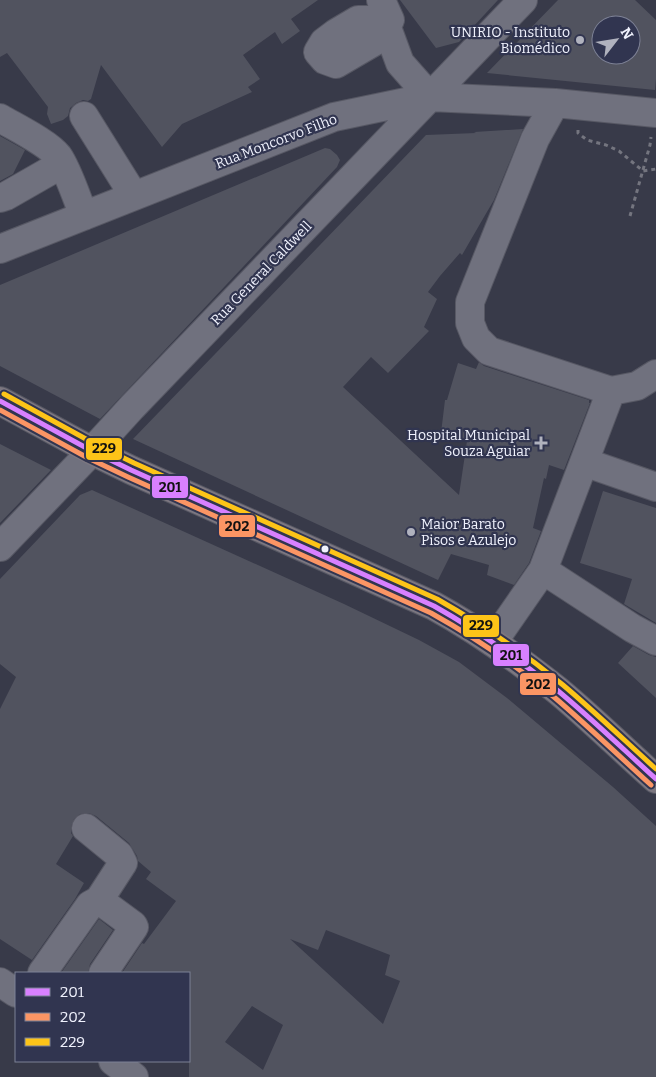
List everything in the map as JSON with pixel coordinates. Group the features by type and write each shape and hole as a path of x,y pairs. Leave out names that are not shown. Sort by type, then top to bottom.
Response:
{"main road":[{"path":"0,401 92,451 147,478 434,606 464,622 558,691 656,779"}],"street":[{"name":"Rua General Caldwell","path":"0,547 523,0"},
{"path":"385,20 400,63 430,97"},
{"name":"Rua Moncorvo Filho","path":"0,249 334,117 430,97 555,103 656,112"},
{"path":"555,103 535,139 470,302 470,323 476,338 489,351 611,391 637,386 656,374"},
{"path":"84,116 134,196"},
{"path":"0,118 58,155 84,216"},
{"path":"0,198 62,164"},
{"path":"493,642 543,570 611,391"},
{"path":"584,462 656,487"},
{"path":"543,570 632,628 656,641"},
{"path":"43,972 90,905 99,900 123,863 119,855 86,828"},
{"path":"99,900 134,927 104,972"},
{"path":"0,982 15,992"},
{"path":"113,1062 134,1077"}],"path":[{"path":"578,127 578,133 587,140 606,145 643,171 656,169"},
{"path":"630,216 650,145"}],"building":[{"path":"0,0 318,0 291,19 300,31 282,44 275,32 243,55 260,79 248,87 252,92 182,124 162,147 101,65 91,99 76,103 70,108 68,116 51,124 47,114 48,107 7,53 0,57"},
{"path":"400,0 498,0 459,42 436,48"},
{"path":"558,0 635,0 656,20 655,90 487,73"},
{"path":"523,129 494,200 462,255 460,253 428,292 437,299 424,327 429,331 388,373 371,357 343,387 459,495 467,441 441,433 445,400 447,400 458,363 476,369 479,362 484,366 589,400 590,403 564,470 549,465 546,479 544,478 533,528 541,531 529,563 514,585 487,575 489,565 451,554 438,580 133,439 426,135"},
{"path":"0,136 25,150 13,174 0,181"},
{"path":"325,148 330,149 337,155 340,160 337,167 100,419 0,366 0,285"},
{"path":"0,444 51,470 0,523"},
{"path":"92,490 419,640 459,662 507,698 613,787 656,826 656,1077 189,1077 190,972 123,972 142,943 144,944 176,901 146,879 151,872 138,861 129,843 96,816 89,813 80,814 74,819 71,826 73,836 56,864 84,883 32,960 0,939 0,709 16,677 0,664 0,579 80,495","holes":["326,930 390,955 385,975 400,981 383,1024 290,939 318,950","252,1006 283,1025 263,1070 225,1042"]},
{"path":"603,491 656,508 656,623 624,604 632,579 580,563"},
{"path":"633,646 656,657 656,698 618,663"},
{"path":"99,919 113,930 90,964 88,972 62,972"}],"transit line":[{"name":"229","path":"4,394 95,444 134,463 437,599 502,639 548,673 656,769"},
{"name":"201","path":"0,401 131,470 434,606 450,615 497,645 557,690 656,779"},
{"name":"202","path":"0,410 88,458 128,477 431,613 447,622 494,652 540,685 579,718 651,785"}],"place":[{"name":"UNIRIO - Instituto Biomédico","path":"580,40"},
{"name":"Hospital Municipal Souza Aguiar","path":"541,443"},
{"name":"Maior Barato Pisos e Azulejo","path":"411,532"}]}
